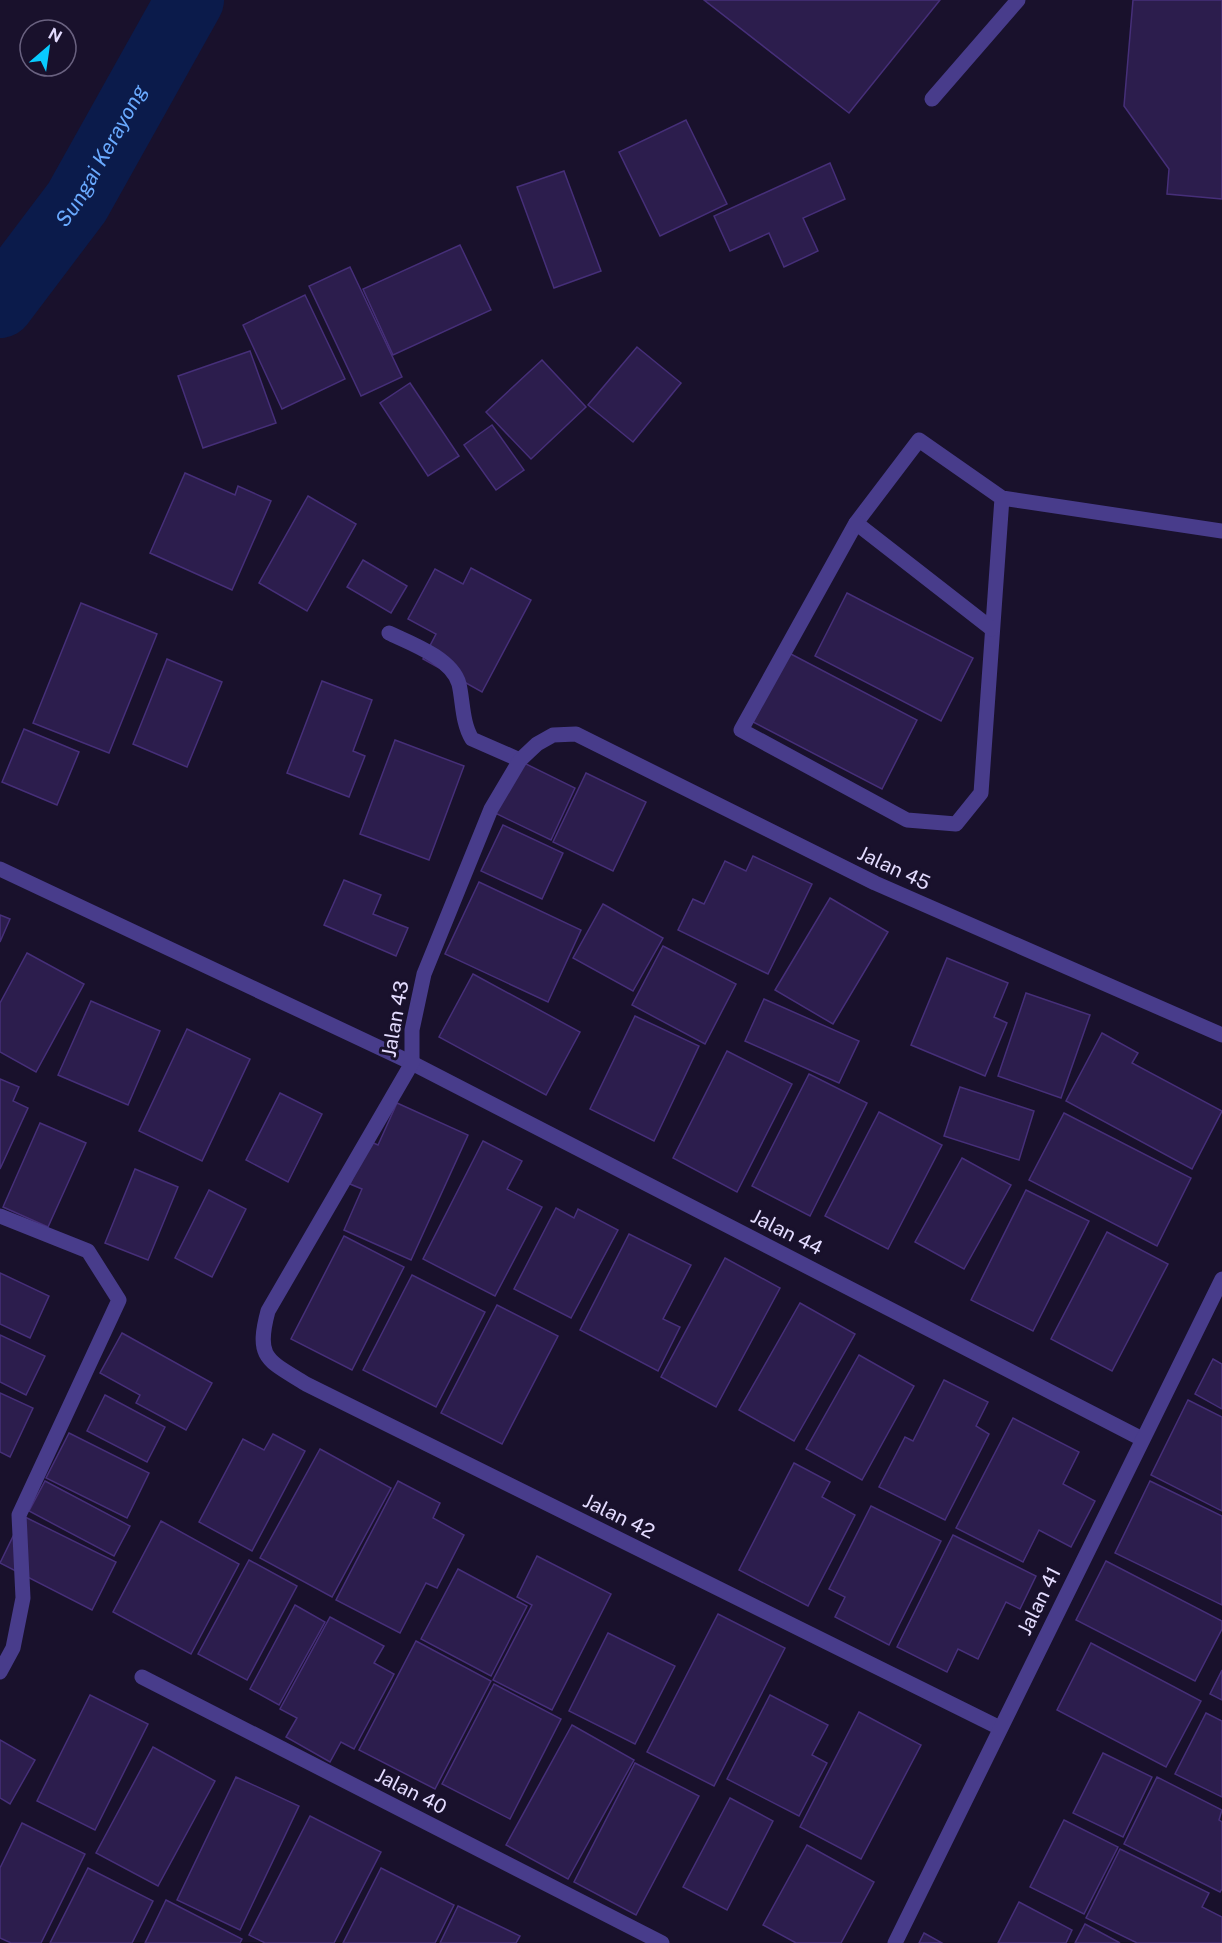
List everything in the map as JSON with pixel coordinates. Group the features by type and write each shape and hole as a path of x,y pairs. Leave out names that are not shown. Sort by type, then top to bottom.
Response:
{"street":[{"path":"932,99 1018,0"},
{"path":"1002,498 981,793 956,824 907,820 741,730 856,523 920,440 1002,498 1222,531"},
{"path":"856,523 992,629"},
{"path":"388,633 428,652 449,668 458,681 461,703 472,739 520,760"},
{"name":"Jalan 45","path":"553,735 576,734 875,883 1222,1035"},
{"name":"Jalan 43","path":"268,1311 412,1063 412,1030 417,1001 433,949 491,809 520,760 537,744 553,735"},
{"name":"Jalan 44","path":"0,869 412,1063 1142,1439"},
{"path":"0,1216 88,1251 119,1300 19,1515 23,1598 13,1648 0,1672"},
{"name":"Jalan 41","path":"895,1943 1222,1279"},
{"name":"Jalan 42","path":"268,1311 262,1331 262,1347 270,1361 306,1384 1000,1728"},
{"name":"Jalan 40","path":"142,1677 662,1943"}],"building":[{"path":"704,0 940,0 849,113"},
{"path":"1133,0 1222,0 1222,199 1167,194 1169,169 1124,106"},
{"path":"686,120 727,204 660,236 619,152"},
{"path":"830,163 845,199 803,218 818,251 784,267 769,233 730,251 714,216"},
{"path":"564,171 601,271 554,288 517,187"},
{"path":"460,245 491,310 393,355 363,289"},
{"path":"350,267 402,377 361,396 309,286"},
{"path":"305,295 345,379 282,409 243,325"},
{"path":"637,347 681,383 633,442 588,405"},
{"path":"250,351 276,423 203,448 178,376"},
{"path":"542,360 586,407 531,459 486,412"},
{"path":"410,383 459,456 428,476 380,403"},
{"path":"492,425 524,470 496,490 464,445"},
{"path":"185,473 235,495 238,486 271,501 232,590 150,553"},
{"path":"308,496 356,524 307,611 259,583"},
{"path":"363,560 407,586 391,613 347,587"},
{"path":"471,568 531,600 482,692 423,659 436,634 408,619 435,569 463,584"},
{"path":"847,593 973,658 941,721 815,656"},
{"path":"81,603 157,634 109,753 33,723"},
{"path":"789,653 917,720 882,789 753,722"},
{"path":"167,659 222,682 187,767 133,744"},
{"path":"322,681 372,700 353,751 365,756 349,797 287,773"},
{"path":"24,729 79,752 57,805 2,782"},
{"path":"395,740 464,766 429,860 360,834"},
{"path":"520,761 575,788 551,840 495,813"},
{"path":"586,773 646,802 613,871 553,842"},
{"path":"503,825 563,853 542,899 481,871"},
{"path":"753,856 812,884 768,974 678,930 693,899 704,904 725,861 746,871"},
{"path":"344,880 381,895 373,914 408,928 396,956 324,925"},
{"path":"479,882 581,930 548,1002 445,954"},
{"path":"830,898 888,932 833,1024 775,990"},
{"path":"603,904 663,938 633,991 573,958"},
{"path":"0,915 10,919 0,942"},
{"path":"663,946 736,984 705,1044 632,1005"},
{"path":"27,953 84,984 36,1072 0,1052 0,1003"},
{"path":"947,958 1008,983 994,1017 1007,1023 985,1076 911,1045"},
{"path":"473,974 580,1032 546,1095 439,1037"},
{"path":"1026,993 1090,1015 1061,1098 998,1076"},
{"path":"764,999 859,1041 839,1083 745,1041"},
{"path":"91,1001 160,1031 128,1105 58,1075"},
{"path":"635,1016 699,1046 654,1141 590,1109"},
{"path":"187,1029 250,1059 202,1161 139,1131"},
{"path":"1102,1033 1138,1053 1132,1063 1222,1111 1192,1169 1066,1101"},
{"path":"727,1051 792,1084 737,1192 673,1158"},
{"path":"809,1074 867,1103 810,1216 752,1186"},
{"path":"0,1079 19,1087 13,1101 28,1108 0,1169"},
{"path":"960,1087 1034,1111 1019,1160 944,1136"},
{"path":"280,1093 322,1114 288,1182 246,1160"},
{"path":"397,1103 468,1135 411,1260 344,1230 362,1189 350,1184 369,1141 378,1145"},
{"path":"879,1112 942,1145 888,1249 825,1216"},
{"path":"1064,1113 1191,1178 1157,1246 1029,1180"},
{"path":"40,1123 86,1143 48,1227 3,1207"},
{"path":"483,1141 522,1161 507,1189 542,1207 495,1296 423,1259"},
{"path":"962,1158 1011,1185 964,1269 915,1242"},
{"path":"135,1169 178,1187 148,1260 105,1243"},
{"path":"209,1190 246,1209 212,1277 175,1258"},
{"path":"1026,1190 1089,1221 1033,1331 971,1300"},
{"path":"556,1208 574,1218 578,1209 618,1230 571,1318 514,1289"},
{"path":"1107,1232 1168,1264 1112,1371 1051,1339"},
{"path":"629,1234 691,1265 663,1319 680,1327 658,1371 580,1330"},
{"path":"344,1236 404,1267 352,1370 291,1339"},
{"path":"725,1258 780,1288 716,1407 661,1377"},
{"path":"0,1273 49,1296 30,1338 0,1324"},
{"path":"412,1275 485,1312 436,1407 363,1370"},
{"path":"800,1303 855,1334 794,1441 739,1410"},
{"path":"497,1305 558,1336 502,1444 441,1413"},
{"path":"122,1333 212,1383 186,1430 136,1403 140,1395 100,1373"},
{"path":"0,1335 45,1356 26,1395 0,1382"},
{"path":"859,1355 914,1386 862,1480 806,1449"},
{"path":"1213,1359 1222,1364 1222,1409 1195,1394"},
{"path":"944,1380 988,1402 976,1426 989,1434 945,1520 879,1487 905,1437 913,1441"},
{"path":"0,1393 33,1408 10,1457 0,1452"},
{"path":"105,1395 165,1427 147,1462 87,1431"},
{"path":"1188,1400 1222,1417 1222,1511 1151,1475"},
{"path":"1013,1418 1079,1452 1063,1484 1095,1501 1071,1547 1039,1530 1023,1562 956,1528"},
{"path":"69,1433 149,1473 127,1518 46,1478"},
{"path":"273,1434 305,1451 252,1551 199,1522 243,1439 264,1450"},
{"path":"320,1449 391,1488 332,1597 260,1558"},
{"path":"794,1463 830,1482 822,1497 855,1515 808,1606 739,1570"},
{"path":"45,1481 130,1526 114,1556 29,1511"},
{"path":"398,1481 440,1503 433,1518 464,1535 437,1588 426,1583 400,1633 336,1600"},
{"path":"1150,1481 1222,1516 1222,1605 1115,1553"},
{"path":"871,1506 941,1541 889,1645 835,1617 845,1597 829,1589"},
{"path":"23,1516 116,1562 92,1610 0,1563"},
{"path":"161,1521 239,1564 191,1654 113,1612"},
{"path":"953,1535 1036,1576 1020,1609 1006,1602 978,1659 958,1649 947,1672 897,1647"},
{"path":"537,1556 611,1594 552,1710 493,1680 532,1605 517,1597"},
{"path":"249,1560 297,1586 247,1680 198,1654"},
{"path":"1106,1561 1222,1621 1222,1629 1195,1681 1076,1620"},
{"path":"458,1569 527,1606 491,1676 421,1639"},
{"path":"295,1605 325,1622 279,1705 250,1689"},
{"path":"718,1614 785,1648 714,1786 647,1752"},
{"path":"330,1617 384,1646 374,1663 394,1674 354,1749 341,1742 330,1762 286,1737 297,1718 280,1709"},
{"path":"608,1633 675,1666 635,1744 569,1711"},
{"path":"416,1641 491,1681 435,1789 359,1750"},
{"path":"1091,1643 1201,1701 1166,1767 1057,1710"},
{"path":"1222,1670 1222,1700 1210,1694"},
{"path":"494,1684 561,1719 510,1819 442,1784"},
{"path":"90,1695 148,1724 95,1830 37,1801"},
{"path":"770,1695 828,1725 812,1755 827,1763 799,1816 727,1779"},
{"path":"859,1712 921,1745 861,1859 800,1827"},
{"path":"1206,1713 1222,1721 1222,1797 1175,1774"},
{"path":"572,1725 634,1760 568,1879 506,1845"},
{"path":"0,1740 35,1760 10,1804 0,1798"},
{"path":"153,1747 215,1781 158,1886 96,1853"},
{"path":"1103,1753 1152,1777 1123,1837 1073,1813"},
{"path":"635,1763 699,1796 636,1915 574,1882"},
{"path":"236,1777 299,1806 240,1930 177,1900"},
{"path":"1157,1777 1222,1810 1219,1820 1222,1822 1222,1889 1220,1892 1124,1844"},
{"path":"730,1798 773,1821 727,1910 683,1887"},
{"path":"310,1816 381,1852 334,1943 265,1943 249,1935"},
{"path":"1064,1820 1118,1847 1084,1914 1030,1887"},
{"path":"22,1823 85,1854 41,1943 11,1943 0,1938 0,1868"},
{"path":"807,1845 874,1882 841,1943 796,1943 763,1925"},
{"path":"1120,1849 1209,1893 1202,1907 1222,1917 1222,1943 1137,1943 1086,1918"},
{"path":"88,1868 153,1901 132,1943 50,1943"},
{"path":"381,1868 454,1905 435,1943 343,1943"},
{"path":"166,1900 242,1939 240,1943 145,1943"},
{"path":"1019,1902 1072,1930 1066,1943 998,1943"},
{"path":"458,1906 520,1936 516,1943 440,1943"},
{"path":"1085,1924 1120,1943 1075,1943"},
{"path":"924,1933 942,1943 919,1943"}],"waterway":[{"name":"Sungai Kerayong","path":"0,304 77,202 190,0"}]}
